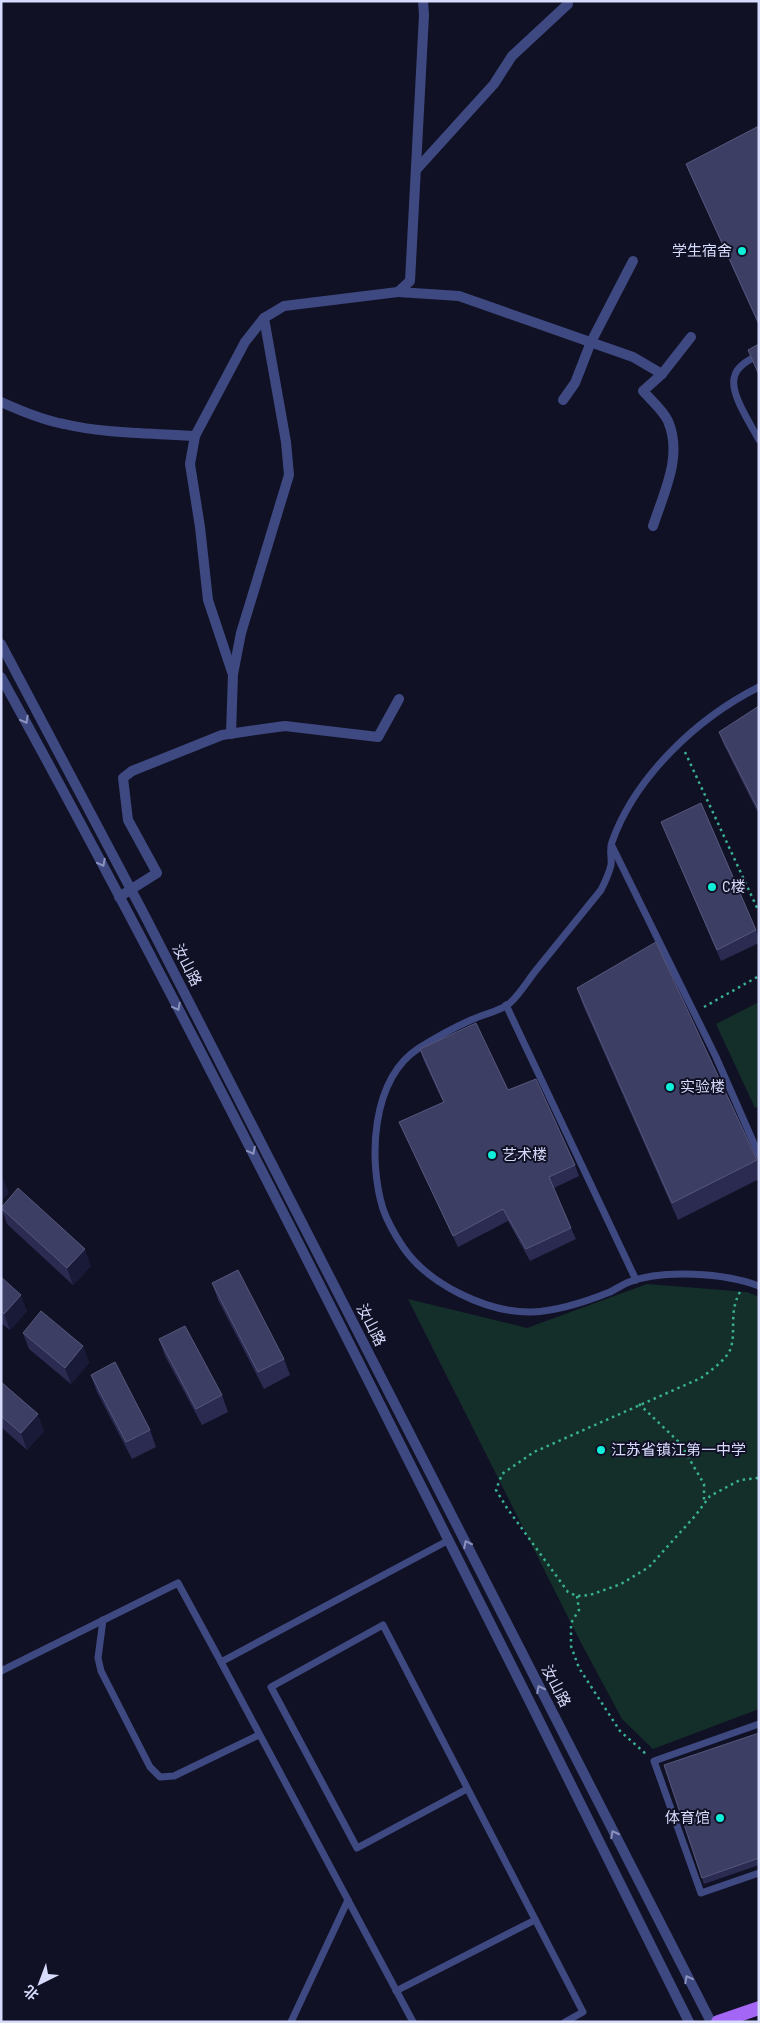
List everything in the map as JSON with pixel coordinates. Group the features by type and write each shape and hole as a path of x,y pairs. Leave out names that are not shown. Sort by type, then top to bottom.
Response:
{"main road":[{"path":"718,2022 759,2008"}],"street":[{"path":"398,292 410,281 424,15 423,1"},
{"path":"416,170 494,84 512,56 568,4"},
{"path":"563,400 575,383 591,342 633,261"},
{"path":"233,674 208,600 200,527 190,464 195,436 245,342 264,318 284,306 398,292 458,296 633,357 662,374"},
{"path":"230,734 233,674 241,633 289,475 286,442 264,318"},
{"path":"653,526 672,466 675,445 667,419 643,391 662,374 691,337"},
{"path":"1,402 64,424 116,431 195,436"},
{"name":"汝山路","path":"1,644 131,890 711,2022"},
{"name":"汝山路","path":"1,677 57,779 277,1200 481,1602 689,2022"},
{"path":"119,897 157,873 128,820 123,778 132,771 222,735 285,726 378,737 399,699"}],"lane":[{"path":"759,355 745,362 735,374 734,390 759,440"},
{"path":"759,687 722,709 680,742 647,780 631,804 611,844 611,864 608,876 601,890 510,1003 471,1020 417,1050 404,1061 394,1074 380,1107 376,1146 379,1192 391,1228 405,1250 436,1280 476,1302 530,1312 553,1310 594,1298 636,1280 698,1274 725,1277 759,1286"},
{"path":"611,844 716,1056 759,1155"},
{"path":"506,1005 636,1280"},
{"path":"221,1662 448,1540"},
{"path":"1,1671 178,1583 412,2022"},
{"path":"104,1620 98,1658 101,1671 150,1767 160,1778 174,1776 259,1735"},
{"path":"467,1789 357,1848 271,1687 383,1625 583,2012 565,2022"},
{"path":"759,1724 654,1761 702,1893 759,1873"},
{"path":"291,2022 348,1900"},
{"path":"396,1991 535,1920"}],"path":[{"path":"680,742 759,912"},
{"path":"694,1012 759,976"},
{"path":"746,1282 736,1299 732,1313 730,1350 717,1365 701,1378 534,1452 502,1474 496,1490 568,1592 577,1596 590,1595 621,1584 649,1567 695,1516 710,1496 740,1480 759,1478"},
{"path":"639,1404 680,1443 704,1484 704,1503"},
{"path":"577,1596 579,1610 572,1623 571,1646 579,1668 620,1731 654,1761"}],"green space":[{"path":"759,1002 759,1106 755,1108 716,1024"},
{"path":"647,1284 747,1292 759,1297 759,1709 653,1749 622,1719 579,1639 408,1299 527,1328"}],"building":[{"name":"学生宿舍","path":"759,126 759,324 686,164"},
{"path":"759,344 759,375 748,350"},
{"path":"759,706 759,811 719,732"},
{"name":"C楼","path":"701,803 756,930 717,950 661,822"},
{"name":"实验楼","path":"656,942 757,1160 672,1203 577,988"},
{"name":"艺术楼","path":"476,1023 508,1090 536,1079 575,1165 549,1177 571,1228 526,1249 503,1209 453,1236 399,1122 444,1102 420,1049"},
{"path":"18,1188 85,1249 67,1268 1,1208"},
{"path":"238,1270 284,1359 258,1372 212,1283"},
{"path":"1,1277 21,1295 4,1314 1,1311"},
{"path":"41,1311 83,1346 65,1368 23,1333"},
{"path":"185,1326 222,1395 196,1409 159,1339"},
{"path":"115,1362 150,1430 126,1442 91,1375"},
{"path":"1,1382 38,1414 21,1433 1,1416"},
{"name":"体育馆","path":"759,1733 759,1858 702,1878 664,1765"}],"place":[{"name":"学生宿舍","path":"742,251"},
{"name":"C楼","path":"712,887"},
{"name":"实验楼","path":"670,1087"},
{"name":"艺术楼","path":"492,1155"},
{"name":"江苏省镇江第一中学","path":"601,1450"},
{"name":"体育馆","path":"720,1818"}]}
